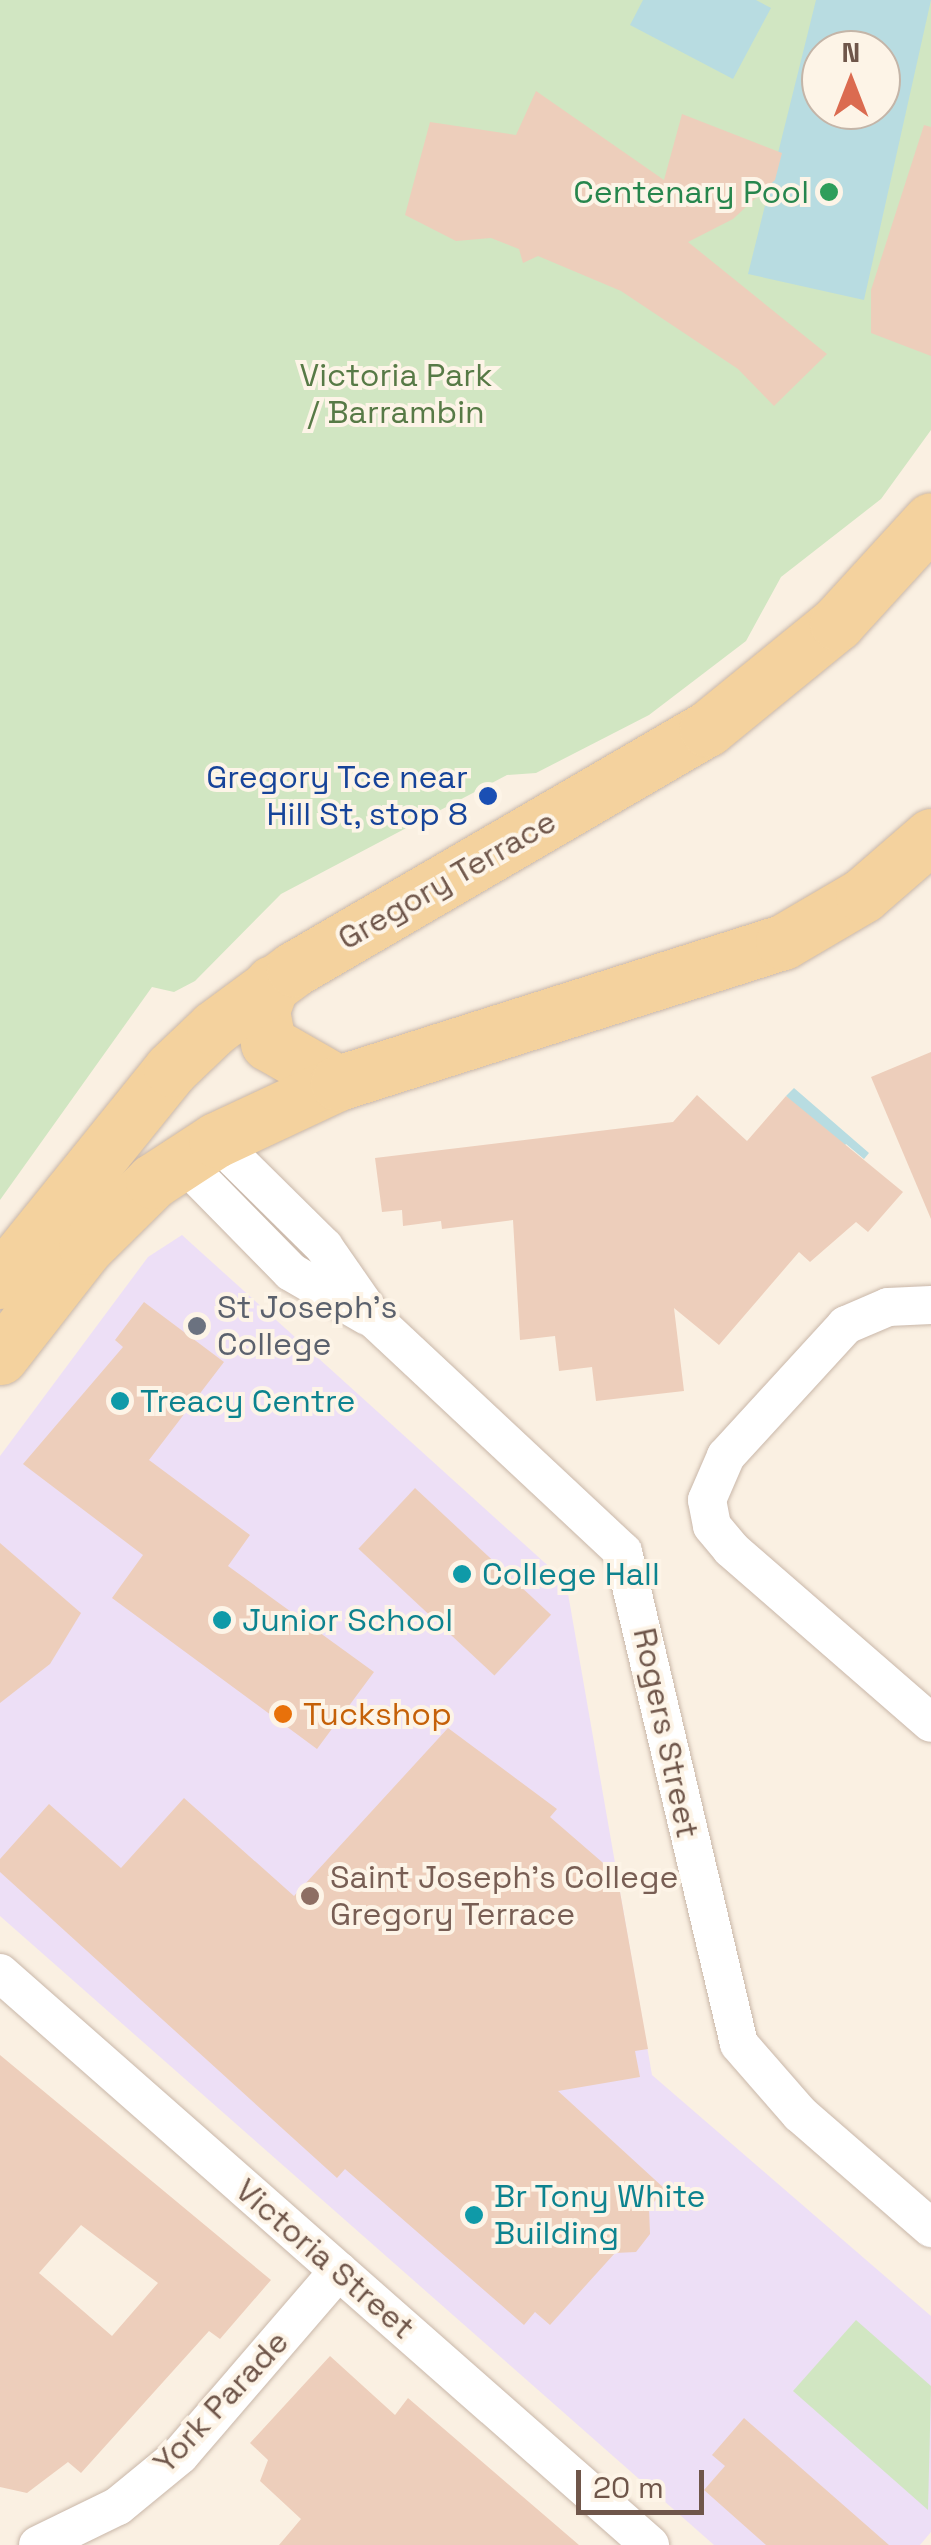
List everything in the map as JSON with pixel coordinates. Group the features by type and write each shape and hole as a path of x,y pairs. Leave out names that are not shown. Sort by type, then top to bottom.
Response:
{"main road":[{"name":"Gregory Terrace","path":"0,1281 170,1069 272,983 707,729 837,623 931,520"},
{"path":"0,1357 86,1247 200,1151 338,1083 783,942 862,895 931,836"},
{"path":"272,983 262,1011 268,1044 338,1083"},
{"name":"Rogers Street","path":"170,1069 200,1151"}],"street":[{"name":"Rogers Street","path":"200,1151 324,1247 374,1319 623,1552 740,2044 800,2114 931,2228"},
{"path":"931,1305 864,1314 824,1345 716,1471 708,1516 731,1549 931,1723"},
{"name":"Victoria Street","path":"0,1972 650,2545"},
{"name":"York Parade","path":"38,2545 118,2506 180,2456 338,2271"}],"shaded area":[{"name":"Saint Joseph's College Gregory Terrace","path":"182,1235 566,1582 652,2075 931,2316 931,2532 920,2545 714,2545 0,1916 0,1456 148,1257"}],"green space":[{"name":"Victoria Park / Barrambin","path":"0,0 931,0 931,430 881,499 781,577 746,641 649,715 536,773 507,775 281,894 195,981 174,992 152,987 0,1200"},
{"path":"856,2320 931,2386 928,2510 793,2391"}],"water":[{"name":"Centenary Pool","path":"643,0 756,0 771,8 733,79 630,25"},
{"name":"Centenary Pool","path":"816,0 931,0 864,300 748,274 801,60 801,130 901,130 901,30 809,30"},
{"path":"794,1088 869,1153 864,1159 846,1144 836,1156 786,1096"}],"building":[{"path":"536,91 664,180 682,114 782,153 775,180 733,219 688,242 827,354 774,406 738,369 621,291 538,256 523,263 519,249 491,238 456,241 405,215 430,122 516,135"},
{"path":"924,125 931,127 931,356 871,333 871,290"},
{"path":"931,1052 931,1219 871,1077"},
{"path":"697,1095 747,1141 786,1096 903,1192 868,1232 856,1222 810,1262 799,1252 719,1345 674,1308 684,1391 596,1401 592,1367 559,1371 555,1336 520,1340 513,1220 442,1229 441,1221 403,1226 402,1210 382,1212 375,1158 673,1122"},
{"path":"144,1302 224,1362 149,1460 250,1535 228,1566 374,1672 317,1749 112,1598 143,1555 23,1464 123,1347 115,1340"},
{"name":"College Hall","path":"415,1488 551,1615 494,1676 358,1549"},
{"path":"0,1543 81,1613 50,1664 0,1703"},
{"path":"448,1728 557,1809 550,1817 617,1875 648,2049 635,2051 640,2077 558,2091 665,2189 649,2208 650,2234 636,2252 615,2253 550,2325 535,2312 524,2325 345,2169 337,2178 0,1872 0,1859 49,1804 121,1868 184,1798 294,1896"},
{"path":"0,2055 271,2280 220,2339 209,2331 81,2473 68,2462 27,2493 0,2487","holes":["81,2225 158,2283 112,2336 39,2273"]},
{"path":"330,2356 395,2415 408,2398 579,2545 279,2545 301,2519 260,2481 268,2460 250,2443"},
{"path":"744,2418 889,2545 766,2545 704,2490 725,2466 712,2455"}],"place":[{"name":"Centenary Pool","path":"829,192"},
{"name":"Gregory Tce near Hill St, stop 8","path":"488,796"},
{"name":"St Joseph's College","path":"197,1326"},
{"name":"Treacy Centre","path":"120,1401"},
{"name":"College Hall","path":"462,1574"},
{"name":"Junior School","path":"222,1620"},
{"name":"Tuckshop","path":"283,1714"},
{"name":"Saint Joseph's College Gregory Terrace","path":"310,1896"},
{"name":"Br Tony White Building","path":"474,2215"}]}
